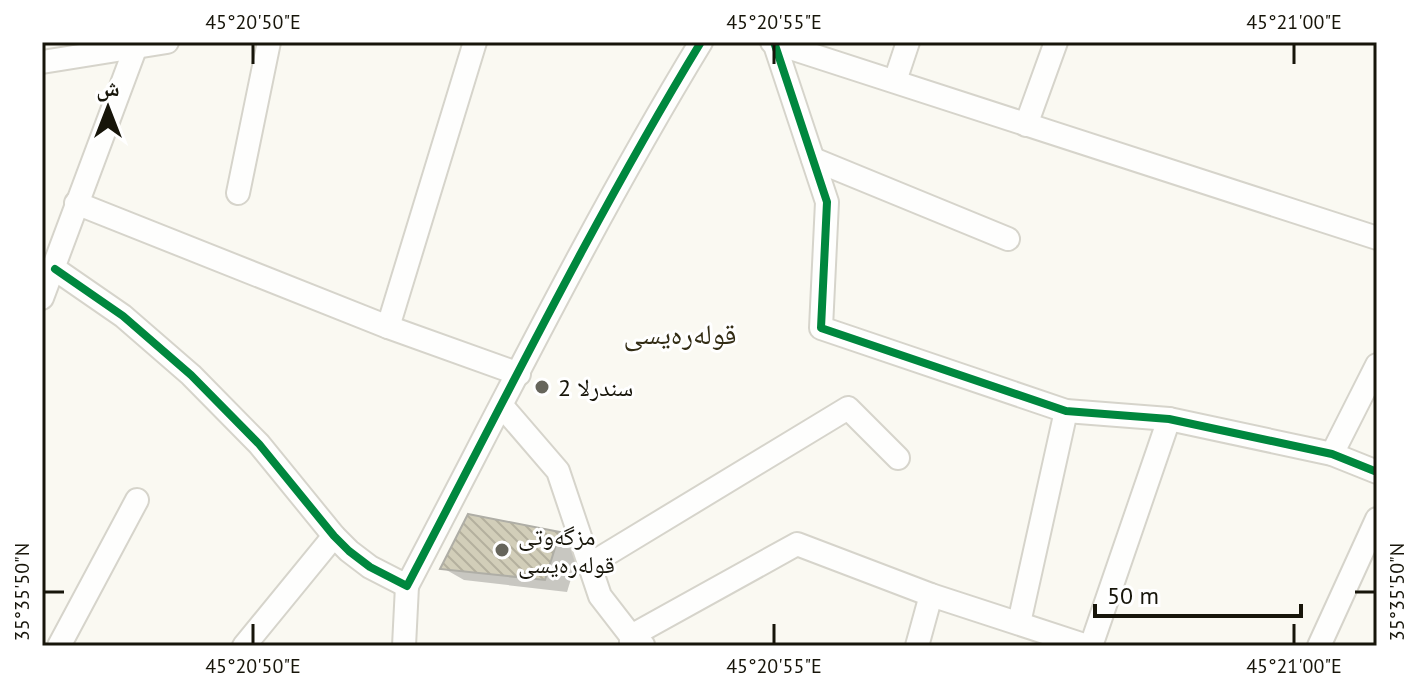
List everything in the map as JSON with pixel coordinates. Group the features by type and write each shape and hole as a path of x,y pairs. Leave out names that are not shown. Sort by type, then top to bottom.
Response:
{"street":[{"path":"42,62 167,42"},
{"path":"238,193 269,42"},
{"path":"388,327 475,42"},
{"path":"404,646 407,586 636,149 701,42"},
{"path":"773,42 1377,238"},
{"path":"773,42 827,202 821,328 1066,411 1169,419 1332,454 1377,472"},
{"path":"895,81 908,42"},
{"path":"1026,125 1056,42"},
{"path":"42,298 135,49"},
{"path":"813,159 1008,239"},
{"path":"76,203 388,327 519,374"},
{"path":"55,269 123,316 191,375 259,444 334,536 370,567 407,586"},
{"path":"1332,454 1377,365"},
{"path":"502,406 558,471 600,596 635,643 797,544 931,595 1019,623 1060,642 1089,646 1169,419"},
{"path":"589,565 848,408 898,458"},
{"path":"1019,623 1066,411"},
{"path":"59,646 137,500"},
{"path":"1319,646 1377,519"},
{"path":"244,646 334,536"},
{"path":"917,646 931,595"}],"building":[{"name":"مزگەوتی قولەرەیسی","path":"468,514 560,532 545,580 440,569"}],"cycle path":[{"path":"55,269 123,316 191,375 259,444 349,551 370,567 407,586 586,243 701,42"},
{"path":"774,42 827,202 821,328 1066,411 1169,419 1332,454 1377,472"}],"place":[{"name":"سندرلا 2","path":"542,387"},
{"name":"مزگەوتی قولەرەیسی","path":"502,550"}],"district":[{"name":"قولەرەیسی","path":"680,333"}]}
